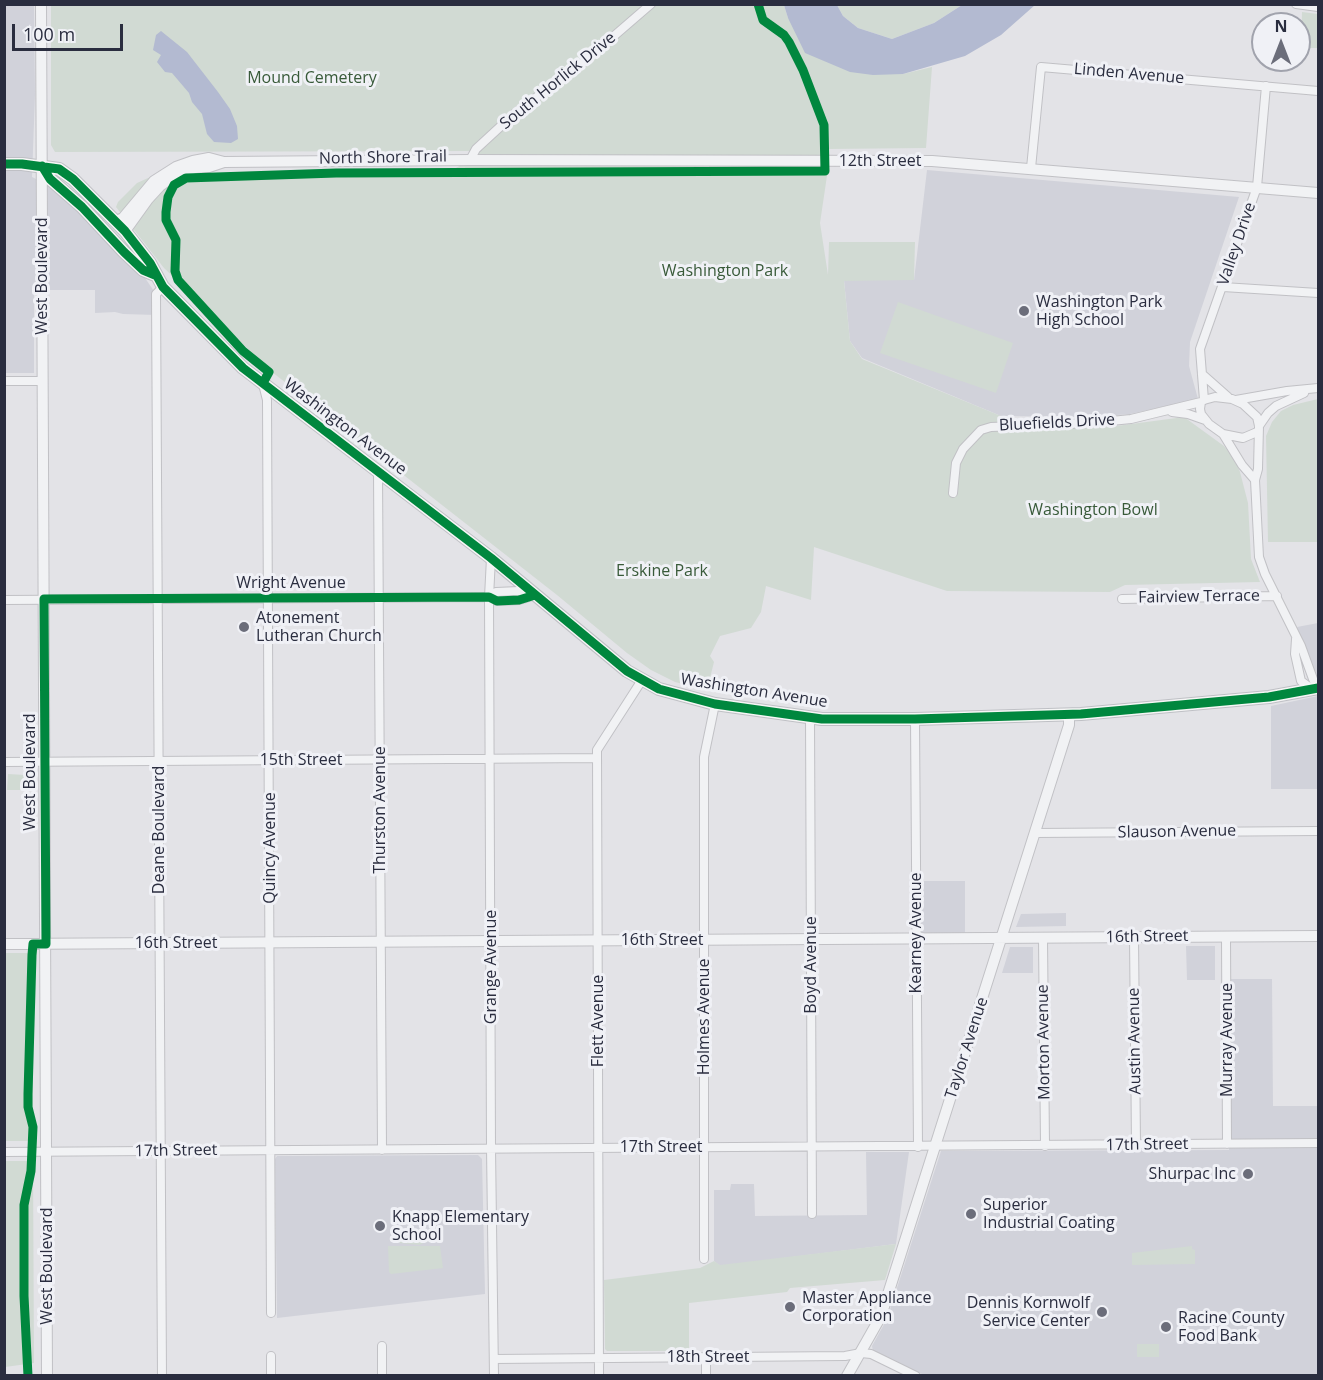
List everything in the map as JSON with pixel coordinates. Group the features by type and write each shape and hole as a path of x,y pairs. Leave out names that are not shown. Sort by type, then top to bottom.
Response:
{"main road":[{"name":"Washington Avenue","path":"4,164 59,169 73,178 117,221 150,263 163,287 243,368 491,558 627,670 671,694 715,704 810,717 915,719 1069,714 1258,698 1317,690"},
{"name":"Washington Avenue","path":"42,166 50,178 82,207 143,270 155,274"},
{"path":"82,207 112,230 125,231"}],"street":[{"name":"West Boulevard","path":"41,4 47,1376"},
{"name":"South Horlick Drive","path":"470,160 476,149 514,114 585,62 651,4"},
{"path":"1296,4 1318,7"},
{"name":"Linden Avenue","path":"1031,168 1041,67 1318,91"},
{"name":"Valley Drive","path":"1205,420 1200,411 1203,401 1200,349 1257,187 1266,86"},
{"name":"12th Street","path":"117,221 123,218 154,181 176,167 209,158 224,162 932,161 1318,193"},
{"name":"12th Street","path":"125,231 154,193 174,176 195,168 209,167 224,162"},
{"name":"Deane Boulevard","path":"162,1376 156,294 163,287"},
{"path":"1222,287 1318,293"},
{"path":"1201,374 1222,393 1254,414 1258,429 1256,480 1259,557 1265,574 1301,646 1317,690"},
{"path":"4,381 42,381"},
{"name":"Quincy Avenue","path":"263,384 267,399 271,1313"},
{"name":"Bluefields Drive","path":"953,493 956,463 963,449 981,430 991,427 1131,419 1168,412 1215,397 1234,400 1318,388 1292,397 1276,406 1268,413 1258,429"},
{"name":"Bluefields Drive","path":"1168,412 1188,414 1205,420"},
{"path":"1205,420 1223,434 1242,465 1256,480"},
{"path":"1223,434 1243,438 1258,429"},
{"name":"Thurston Avenue","path":"378,471 382,1150"},
{"name":"Grange Avenue","path":"491,558 489,597 491,1148 494,1376"},
{"name":"Wright Avenue","path":"4,600 489,597 496,591 519,591 536,595"},
{"name":"Fairview Terrace","path":"1122,599 1277,596"},
{"name":"Flett Avenue","path":"599,1376 597,750 642,680"},
{"name":"Holmes Avenue","path":"704,1259 704,757 715,704"},
{"name":"Taylor Avenue","path":"848,1376 881,1316 1069,725 1069,714"},
{"name":"Boyd Avenue","path":"810,717 812,1214"},
{"name":"Kearney Avenue","path":"915,719 918,1147"},
{"name":"15th Street","path":"4,762 597,758"},
{"name":"Slauson Avenue","path":"1035,833 1318,831"},
{"name":"16th Street","path":"4,944 1318,936"},
{"name":"Murray Avenue","path":"1226,937 1227,1144"},
{"name":"Morton Avenue","path":"1043,938 1045,1146"},
{"name":"Austin Avenue","path":"1134,938 1136,1145"},
{"name":"17th Street","path":"4,1152 1318,1143"},
{"path":"382,1346 382,1376"},
{"name":"18th Street","path":"494,1359 845,1356 861,1353 871,1354 916,1376"},
{"path":"271,1356 271,1376"},
{"path":"706,1357 706,1376"}],"shaded area":[{"path":"5,5 34,5 35,95 32,177 57,189 145,278 156,294 156,315 123,314 95,313 95,290 34,290 34,373 5,373"},
{"name":"Washington Park High School","path":"927,170 1239,197 1190,342 1189,366 1198,399 1130,414 1090,417 1001,416 862,358 850,341 844,280 914,280"},
{"path":"1318,623 1318,678 1315,676 1297,627"},
{"path":"1318,696 1318,789 1271,789 1271,706"},
{"path":"916,881 965,881 965,939 916,939"},
{"path":"1066,913 1066,926 1016,927 1021,914"},
{"path":"1186,946 1215,946 1215,980 1187,980"},
{"path":"1010,947 1033,947 1033,973 1002,973"},
{"path":"1229,979 1272,979 1273,1106 1318,1106 1318,1375 924,1375 873,1351 872,1346 887,1319 941,1151 1229,1150"},
{"path":"866,1152 909,1152 896,1244 720,1266 714,1261 714,1190 730,1190 731,1184 754,1184 755,1216 867,1215"},
{"name":"Knapp Elementary School","path":"478,1155 482,1159 485,1294 277,1318 275,1159 277,1156"}],"green space":[{"path":"51,5 784,5 788,18 903,74 932,67 926,148 828,149 828,169 820,223 828,275 829,242 915,242 914,280 844,281 850,341 862,359 1001,416 1003,430 1109,427 1184,417 1224,446 1235,460 1248,503 1251,559 1260,582 1125,585 1110,592 947,591 814,547 811,600 766,586 761,612 751,628 720,636 710,656 714,662 707,690 675,682 651,670 627,653 557,595 272,372 164,268 116,207 137,183 157,174 447,173 470,160 479,151 55,152 51,145"},
{"path":"837,5 962,5 934,23 892,39 858,28 843,16"},
{"path":"1311,13 1318,14 1318,48 1311,48"},
{"path":"898,302 1013,343 996,393 880,353"},
{"path":"1318,399 1318,542 1268,542 1266,436 1272,422 1281,411 1293,405"},
{"path":"8,774 25,775 25,790 7,790"},
{"path":"4,953 33,953 33,1141 5,1141"},
{"path":"5,1161 33,1161 34,1363 5,1367"},
{"path":"427,1230 428,1241 419,1245 394,1240 397,1231"},
{"path":"896,1244 885,1280 790,1288 787,1292 689,1303 689,1351 607,1351 605,1349 604,1280 700,1268 714,1261 720,1265"},
{"path":"388,1246 440,1246 443,1268 391,1274"},
{"path":"1192,1246 1195,1250 1195,1264 1132,1265 1132,1253"},
{"path":"1137,1344 1159,1344 1159,1357 1137,1357"}],"water":[{"path":"784,5 837,5 843,16 858,28 892,39 934,23 962,5 1035,5 1001,35 965,56 903,74 873,75 850,72 805,53"},
{"path":"161,31 187,52 218,92 230,109 237,126 238,139 231,143 214,142 207,134 202,114 192,102 189,93 172,73 165,72 157,62 161,55 153,50 156,35"}],"cycle path":[{"name":"North Shore Trail","path":"263,383 269,372 243,351 178,280 175,271 176,240 166,220 168,197 174,185 186,178 336,173 825,171 824,125 803,70 784,35 763,20 758,4"},
{"path":"4,164 59,169 73,179 125,231 150,263 163,287 243,368 491,558 627,671 659,689 715,704 822,719 915,719 1081,714 1269,697 1318,688"},
{"path":"42,166 50,179 82,207 124,252 143,270 155,275"},
{"path":"28,1376 24,1296 24,1205 31,1171 33,1127 28,1107 32,955 33,944 46,944 44,599 489,597 497,601 519,600 535,595"}],"place":[{"name":"Washington Park High School","path":"1024,311"},
{"name":"Atonement Lutheran Church","path":"244,627"},
{"name":"Shurpac Inc","path":"1248,1174"},
{"name":"Superior Industrial Coating","path":"971,1214"},
{"name":"Knapp Elementary School","path":"380,1226"},
{"name":"Master Appliance Corporation","path":"790,1307"},
{"name":"Dennis Kornwolf Service Center","path":"1102,1312"},
{"name":"Racine County Food Bank","path":"1166,1327"}],"park label":[{"name":"Mound Cemetery","path":"312,78"},
{"name":"Washington Park","path":"725,271"},
{"name":"Washington Bowl","path":"1093,510"},
{"name":"Erskine Park","path":"662,571"}]}
